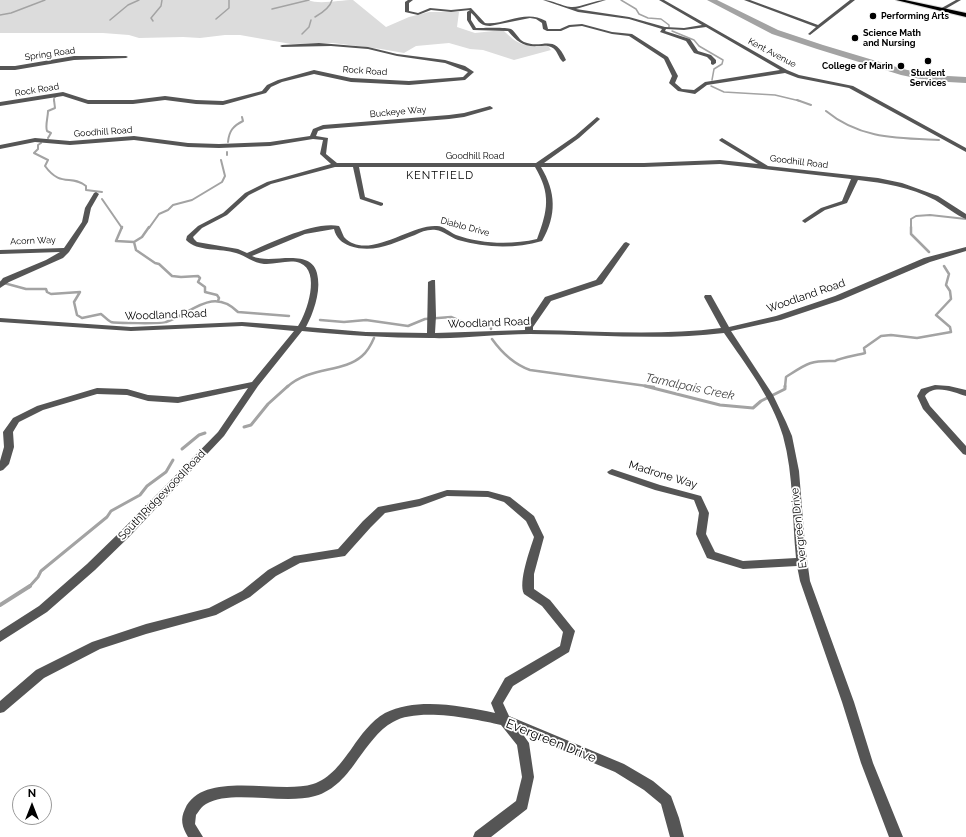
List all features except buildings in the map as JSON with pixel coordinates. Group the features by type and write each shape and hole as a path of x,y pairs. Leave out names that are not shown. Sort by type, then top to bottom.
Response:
{"main road":[{"path":"898,0 966,15"}],"street":[{"path":"411,0 407,2 407,12 410,13 418,14 430,10 451,11 473,9 481,22 486,24 511,19 530,18 542,20 544,22 545,29 547,30 561,30 569,26 582,25 630,35 666,58 675,76 672,83 680,90 695,92 704,84 786,71"},
{"path":"545,0 571,10 629,18 665,28 706,26"},
{"path":"571,10 604,0"},
{"name":"Kent Avenue","path":"660,0 786,71 798,76 851,87 966,150"},
{"path":"746,0 818,27"},
{"path":"940,10 959,0"},
{"path":"844,1 851,1"},
{"path":"810,34 851,1"},
{"path":"473,11 468,14 469,20 475,29 509,30 524,43 547,44 554,46 559,49 563,60"},
{"path":"665,28 662,30 664,32 688,40 696,52 709,56 714,61 713,63"},
{"name":"Rock Road","path":"0,104 63,94 88,102 133,102 165,98 196,102 223,103 264,92 269,86 280,81 314,72 345,79 409,83 460,79 465,78 471,72 464,67 452,63 395,55 382,50 316,44 282,46"},
{"name":"Spring Road","path":"0,68 15,68 71,58 126,57"},
{"name":"Buckeye Way","path":"313,137 315,130 323,127 449,117 464,115 490,108"},
{"path":"537,165 577,137 597,119"},
{"path":"313,137 326,139 323,154 335,165"},
{"name":"Goodhill Road","path":"0,147 35,140 70,144 134,138 188,145 219,146 270,144 313,137"},
{"path":"722,140 768,168"},
{"name":"Goodhill Road","path":"248,255 238,251 195,244 190,240 190,236 200,227 224,214 247,194 269,183 335,165 644,165 714,162 889,182 918,190 948,204 966,217"},
{"name":"Diablo Drive","path":"248,255 312,230 324,227 336,227 337,235 346,244 363,246 383,245 428,228 440,228 452,235 486,244 514,246 540,240 546,226 550,205 548,188 537,165"},
{"path":"356,166 362,198 380,204"},
{"path":"805,221 823,209 845,202 855,178"},
{"name":"Acorn Way","path":"2,284 60,256 66,250 85,222 88,208 96,194"},
{"path":"529,332 529,327 548,299 599,282 626,244"},
{"name":"Woodland Road","path":"0,320 131,329 242,324 366,334 431,336 529,332 657,335 695,334 726,330 778,318 828,302 927,260 966,249"},
{"name":"Acorn Way","path":"0,252 66,250"},
{"name":"South Ridgewood Road","path":"0,637 43,609 91,567 126,533 220,434 255,384 300,329 308,314 313,298 314,278 311,267 301,261 257,261 248,255"},
{"path":"431,336 433,318 430,296 432,282"},
{"name":"Evergreen Drive","path":"708,296 726,330 770,396 786,436 791,457 801,562 810,599 848,702 867,763 896,837"},
{"path":"0,468 4,464 9,447 8,432 16,420 47,406 97,391 127,392 148,398 178,400 255,384"},
{"path":"966,393 944,387 926,390 922,392 921,396 926,407 966,452"},
{"name":"Madrone Way","path":"612,472 658,488 698,498 704,513 701,534 711,555 743,565 801,562"},
{"path":"0,708 40,674 96,645 146,628 212,612 246,594 272,572 298,559 341,553 366,524 382,510 420,502 447,494 488,494 507,499 530,519 539,537 529,574 528,591 546,603 569,631 565,649 508,682 497,703 505,720 523,742 528,777 522,805 480,837"},
{"name":"Evergreen Drive","path":"196,837 188,823 188,819 194,805 202,798 212,794 226,792 287,794 315,790 330,782 341,771 372,731 381,722 404,712 440,710 505,720 630,774 666,799 677,837"}],"shaded area":[{"path":"0,0 308,0 324,2 353,0 386,27 409,17 429,12 459,12 457,27 475,33 503,30 519,43 534,46 548,46 551,50 514,60 483,50 470,49 449,43 416,46 404,53 333,43 291,44 240,35 200,38 139,38 129,35 103,33 0,33"}],"waterway":[{"path":"0,15 11,13 45,0"},
{"path":"110,20 128,5 139,0"},
{"path":"153,21 151,18 161,6 162,0"},
{"path":"216,19 229,8 229,0"},
{"path":"272,9 309,0"},
{"path":"315,17 328,8 332,0"},
{"path":"621,0 636,9 639,14 648,18 661,19 669,25 669,27"},
{"path":"711,0 775,32 820,47 901,72 930,78 966,80"},
{"path":"302,34 309,27 311,20"},
{"path":"672,31 694,40 699,46 723,60 722,64 714,69 712,80"},
{"path":"711,86 724,92 775,95 799,101"},
{"path":"54,100 57,96"},
{"path":"48,138 51,133 46,129 48,111 55,108 54,100"},
{"path":"799,101 811,105"},
{"path":"826,111 852,127 866,132 908,139 939,140"},
{"path":"228,142 232,129 243,121 242,117"},
{"path":"41,143 38,145 38,149 34,153 48,160 45,166 51,173 61,179 81,183 86,186 86,190 102,192"},
{"path":"149,228 159,214 168,210 173,205 192,200 222,182 225,176 221,160"},
{"path":"102,199 122,228"},
{"name":"Tamalpais Creek","path":"929,252 911,234 911,219 916,216 930,215 966,219"},
{"path":"134,242 142,237 149,227"},
{"path":"122,228 116,241 134,242"},
{"path":"134,242 136,250 155,263 159,264 172,276 198,276 200,278 198,282 205,287 205,292 217,295 219,298 218,301"},
{"name":"Tamalpais Creek","path":"785,387 786,377 804,366 814,362 835,361 865,353 864,348 881,336 891,335 917,338 951,332 950,327 936,315 951,299 950,291 946,285 949,274 944,266"},
{"name":"Tamalpais Creek","path":"0,282 26,289 46,289 47,292 51,294 80,292 74,302 77,315 82,318 101,314 111,322 163,323 202,304 219,301 238,312 289,316"},
{"name":"Tamalpais Creek","path":"320,320 344,322 366,320 408,326 425,319 451,317 465,323 491,323 491,329"},
{"path":"287,387 296,380 316,372 336,368 354,361 366,352 374,338"},
{"name":"Tamalpais Creek","path":"492,339 508,358 518,365 530,370 654,387"},
{"path":"244,427 251,425 268,404 288,386"},
{"name":"Tamalpais Creek","path":"645,386 720,405 753,408 761,401 785,389 785,387"},
{"path":"182,449 199,435 205,433"},
{"path":"30,586 41,571 107,517 111,511 140,495 147,486 166,472 173,460"},
{"path":"0,605 30,586"}],"place":[{"name":"Performing Arts","path":"873,16"},
{"name":"Science Math and Nursing","path":"855,38"},
{"name":"Student Services","path":"928,61"},
{"name":"College of Marin","path":"901,66"}],"district":[{"name":"KENTFIELD","path":"440,176"}]}
